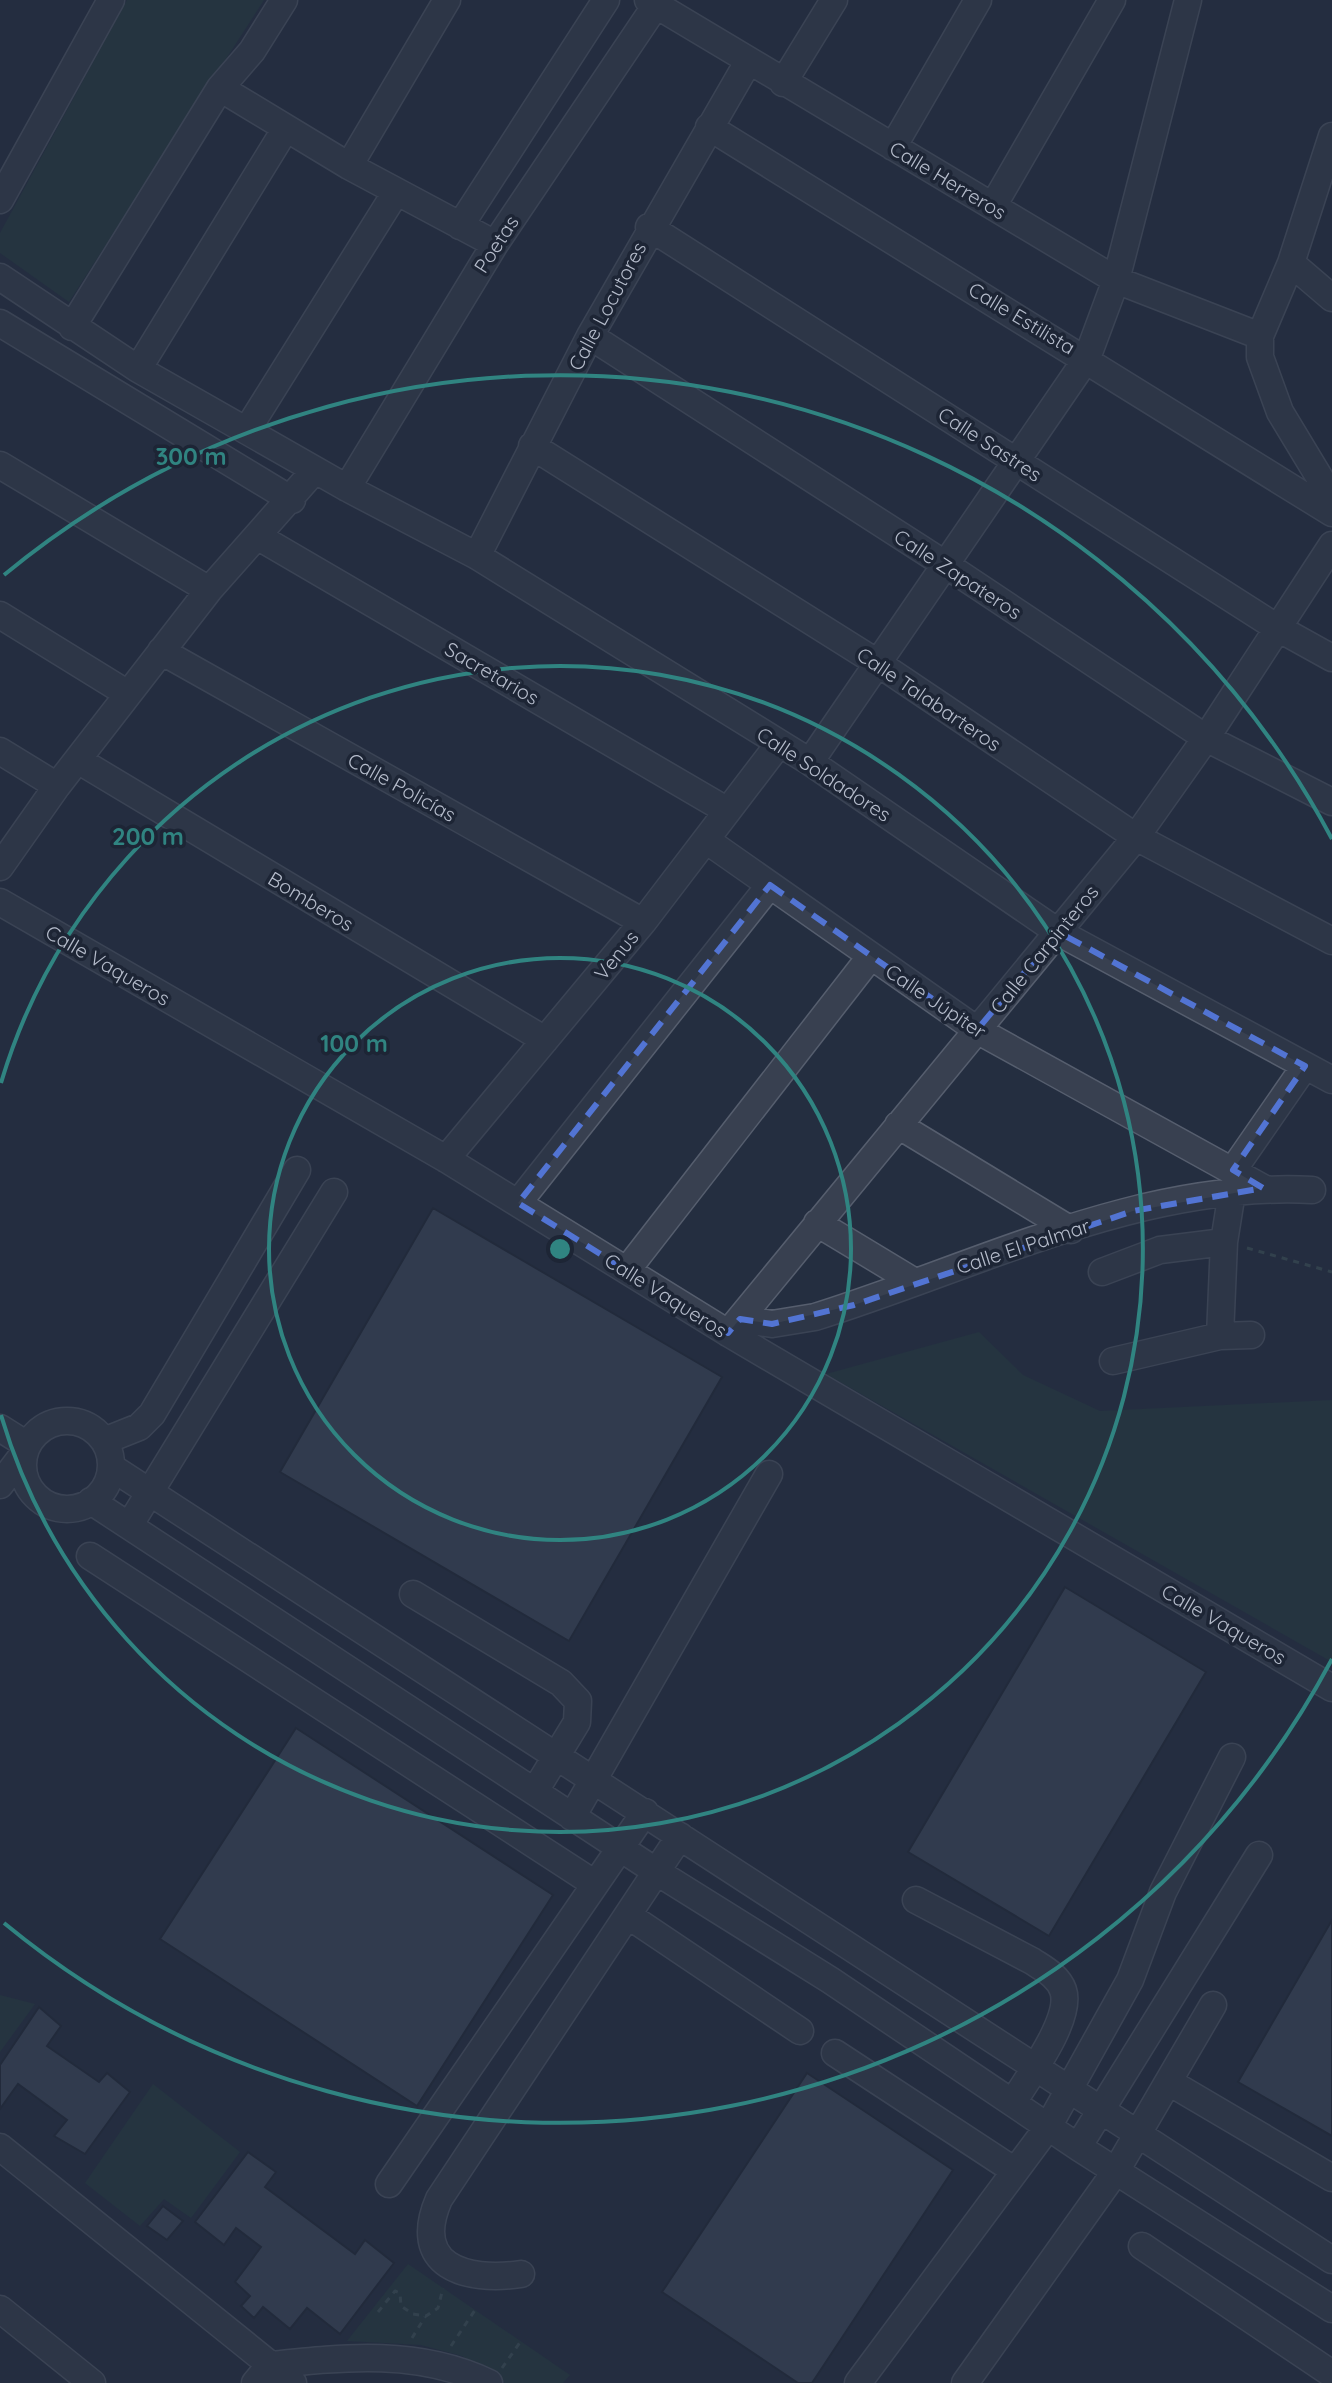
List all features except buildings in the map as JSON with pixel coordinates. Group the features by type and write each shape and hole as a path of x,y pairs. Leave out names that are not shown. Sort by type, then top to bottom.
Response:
{"street":[{"path":"0,200 111,0"},
{"path":"72,327 220,88 252,51 284,0"},
{"path":"349,166 447,0"},
{"path":"460,226 606,0"},
{"path":"783,83 834,0"},
{"path":"893,147 978,0"},
{"path":"993,206 1112,0"},
{"path":"810,762 1087,358 1116,280 1188,0"},
{"name":"Calle Herreros","path":"668,6 748,62 1116,280 1260,336"},
{"name":"Poetas","path":"347,488 495,244 668,6"},
{"name":"Calle Locutores","path":"477,556 649,227 748,62"},
{"path":"220,88 349,166 495,244"},
{"name":"Calle Estilista","path":"709,127 1087,358 1332,513"},
{"path":"138,369 286,128"},
{"path":"1332,136 1291,263 1260,336 1260,357 1267,383 1280,412 1332,498"},
{"path":"247,430 396,192"},
{"name":"Calle Sastres","path":"649,227 1276,627 1332,658"},
{"path":"1291,263 1332,298"},
{"name":"Calle Soldadores","path":"0,277 138,369 347,488 477,556 810,762 1058,932 1332,1080"},
{"path":"0,323 292,500"},
{"name":"Calle Zapateros","path":"590,336 946,565 1206,738 1332,802"},
{"name":"Calle Talabarteros","path":"532,446 876,662 1136,837 1332,941"},
{"path":"0,465 209,590"},
{"path":"0,867 57,786 209,590 292,500 315,470"},
{"name":"Sacretarios","path":"257,536 726,810"},
{"name":"Calle Carpinteros","path":"734,1326 1136,837 1206,738 1332,545"},
{"path":"0,615 128,694"},
{"name":"Calle Policías","path":"161,651 643,922"},
{"name":"Venus","path":"446,1159 643,922 778,745"},
{"path":"0,751 57,786"},
{"name":"Bomberos","path":"78,760 545,1040"},
{"name":"Calle Júpiter","path":"706,840 977,1030 1233,1181"},
{"path":"518,1203 770,885"},
{"name":"Calle Vaqueros","path":"0,902 446,1159 627,1270 734,1326 1332,1688"},
{"path":"627,1270 871,956"},
{"path":"1220,1336 1224,1242 1233,1181 1305,1066"},
{"path":"898,1125 1071,1230"},
{"path":"104,1441 139,1427 152,1414 297,1170"},
{"name":"Calle El Palmar","path":"734,1326 815,1317 883,1295 913,1281 1233,1181 1263,1188 1312,1190"},
{"path":"129,1526 334,1192"},
{"path":"817,1223 913,1281"},
{"path":"1102,1272 1160,1250 1224,1242"},
{"path":"1113,1361 1220,1336 1251,1335"},
{"path":"0,1485 35,1434 58,1421 84,1424 104,1441 111,1467 101,1492 91,1501 66,1509 41,1500 25,1479 26,1448"},
{"path":"0,1428 26,1448"},
{"path":"111,1467 1332,2260"},
{"path":"572,1817 769,1474"},
{"path":"91,1501 572,1817 830,1980 1078,2147 1332,2309"},
{"path":"90,1556 595,1884"},
{"path":"413,1594 571,1690 578,1701 579,1713 535,1791"},
{"path":"858,2383 1048,2127 1130,1980 1163,1892 1232,1757"},
{"path":"389,2184 645,1812"},
{"path":"521,2274 478,2276 441,2261 433,2248 432,2215 439,2199 680,1836"},
{"path":"1078,2147 1259,1855"},
{"path":"916,1900 1039,1966 1062,1988 1066,2000 1063,2013 1035,2068 1013,2102"},
{"path":"629,1916 800,2031"},
{"path":"965,2383 1140,2135 1213,2005"},
{"path":"835,2053 1015,2171"},
{"path":"1169,2082 1332,2178"},
{"path":"0,2147 263,2374 293,2383"},
{"path":"1142,2246 1332,2374"},
{"path":"0,2309 92,2383"},
{"path":"263,2374 338,2358 412,2359 456,2368 492,2380"}],"path":[{"path":"1224,1242 1332,1272"},
{"path":"408,2344 426,2316 438,2308 443,2288"},
{"path":"378,2312 395,2291 400,2293 401,2306 409,2313 426,2316"},
{"path":"446,2352 475,2310"},
{"path":"492,2380 521,2341"}],"highlighted area":[{"path":"770,885 977,1030 1058,932 1305,1066 1233,1170 1263,1188 1133,1211 854,1305 772,1324 740,1319 728,1333 518,1203"}],"green space":[{"path":"127,0 264,0 69,302 0,253 0,233"},
{"path":"979,1332 1023,1375 1100,1411 1332,1400 1332,1662 826,1374"},
{"path":"0,1995 35,2004 0,2052"},
{"path":"153,2084 240,2152 191,2218 164,2199 140,2226 85,2183"},
{"path":"408,2264 570,2375 563,2383 505,2383 462,2356 421,2345 347,2341"}]}
